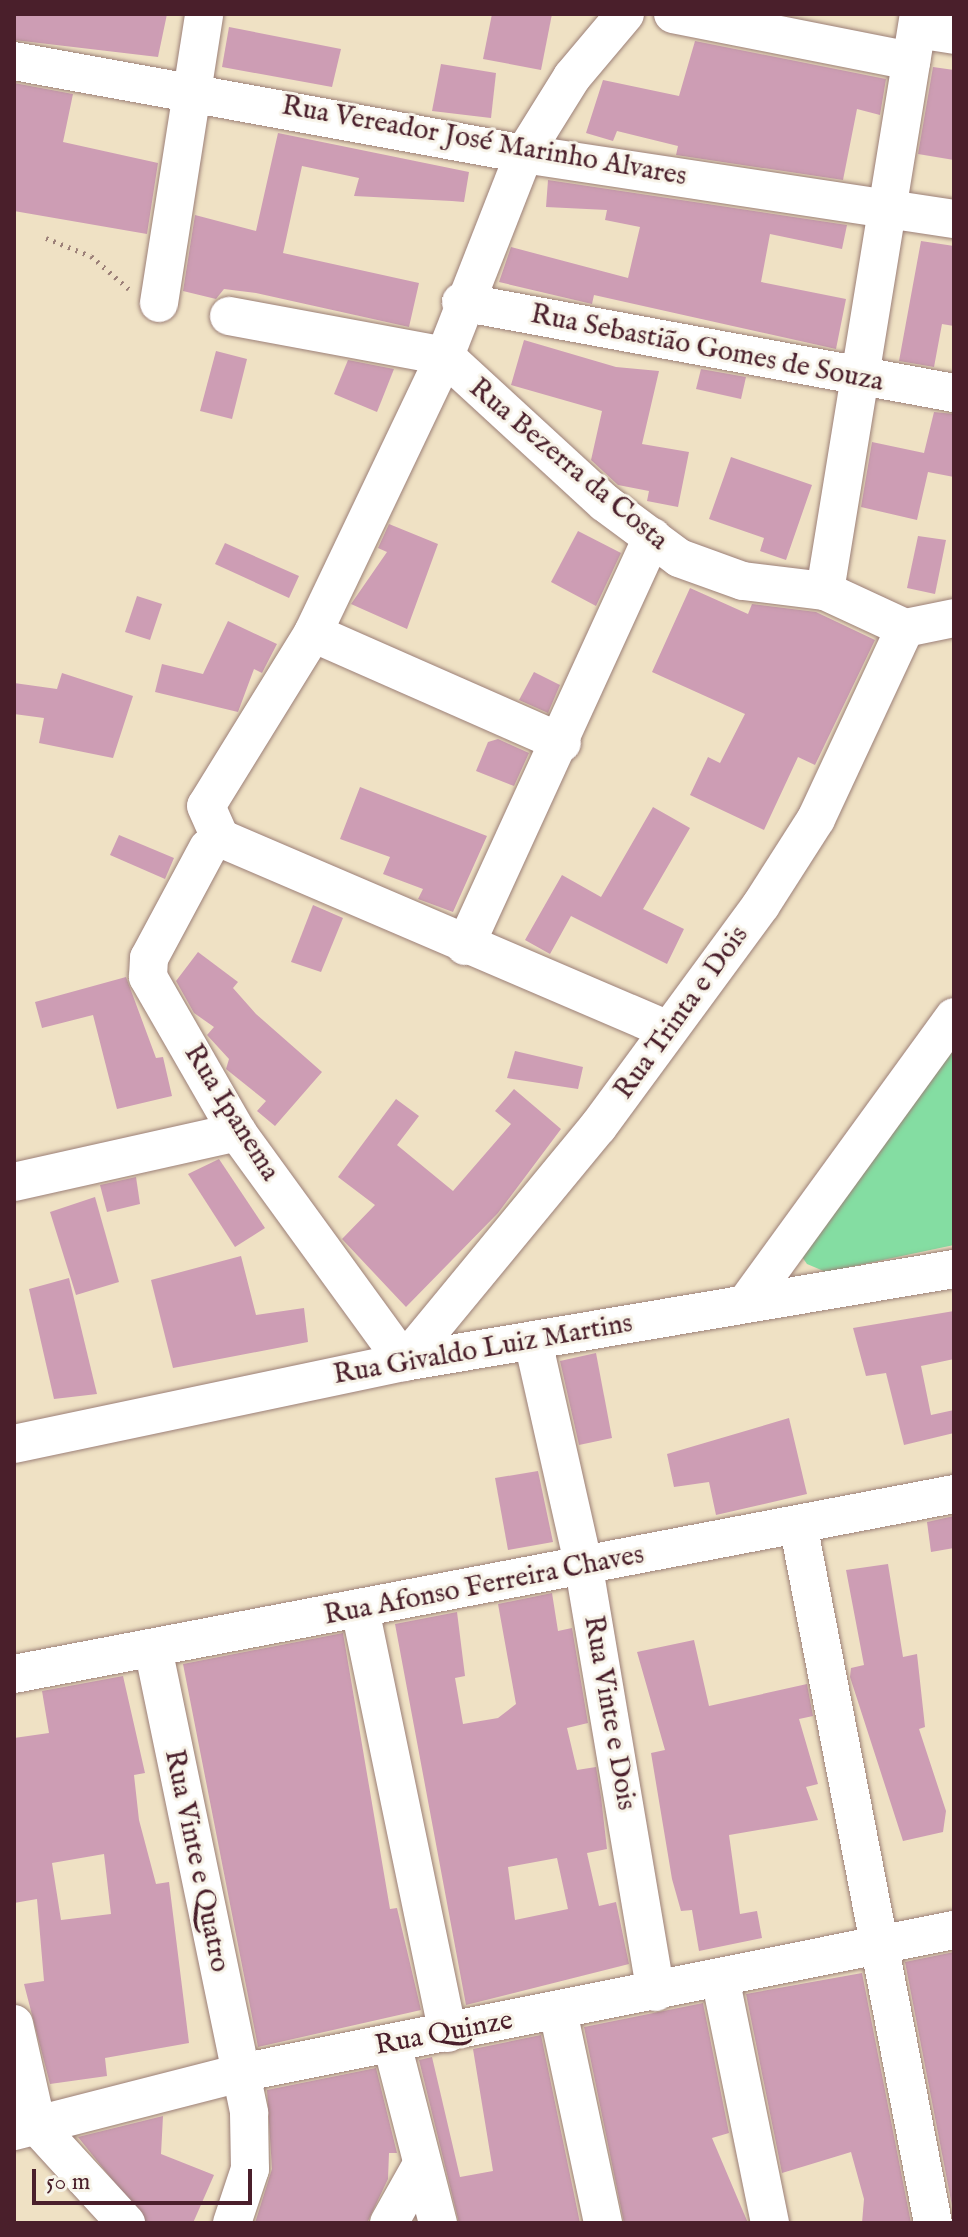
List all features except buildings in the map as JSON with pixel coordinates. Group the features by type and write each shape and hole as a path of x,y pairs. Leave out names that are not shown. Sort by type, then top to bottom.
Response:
{"street":[{"path":"159,303 204,14"},
{"path":"625,14 572,77 524,154 461,302 445,356 313,633 212,792 211,825 220,838 465,946 669,1030"},
{"path":"673,14 954,35"},
{"path":"825,591 884,207 916,34"},
{"name":"Rua Vereador José Marinho Alvares","path":"14,61 193,91 524,154 954,219"},
{"name":"Rua Sebastião Gomes de Souza","path":"461,302 856,379 954,393"},
{"name":"Rua Bezerra da Costa","path":"229,316 445,356 652,537 706,572 825,591 905,628"},
{"path":"465,946 562,743 652,537"},
{"path":"905,628 954,618"},
{"name":"Rua Trinta e Dois","path":"404,1362 669,1030 816,819 905,628"},
{"path":"313,633 562,743"},
{"name":"Rua Ipanema","path":"208,848 149,958 148,977 237,1132 404,1362"},
{"path":"747,1302 954,1017"},
{"path":"14,1182 237,1132"},
{"name":"Rua Givaldo Luiz Martins","path":"14,1444 404,1362 954,1269"},
{"name":"Rua Vinte e Dois","path":"533,1341 584,1568 656,1992"},
{"name":"Rua Afonso Ferreira Chaves","path":"14,1674 584,1568 954,1494"},
{"path":"798,1524 875,1944 926,2155 933,2223"},
{"path":"360,1609 448,2033"},
{"name":"Rua Vinte e Quatro","path":"153,1648 240,2073 250,2169 232,2223"},
{"name":"Rua Quinze","path":"25,2128 240,2073 721,1982 875,1944 954,1930"},
{"path":"721,1982 770,2223"},
{"path":"558,2011 603,2223"},
{"path":"14,2024 25,2128 126,2223"},
{"path":"392,2044 438,2223"},
{"path":"389,2223 421,2166"}],"green space":[{"path":"954,1036 954,1245 826,1272 807,1264 800,1254"}]}
